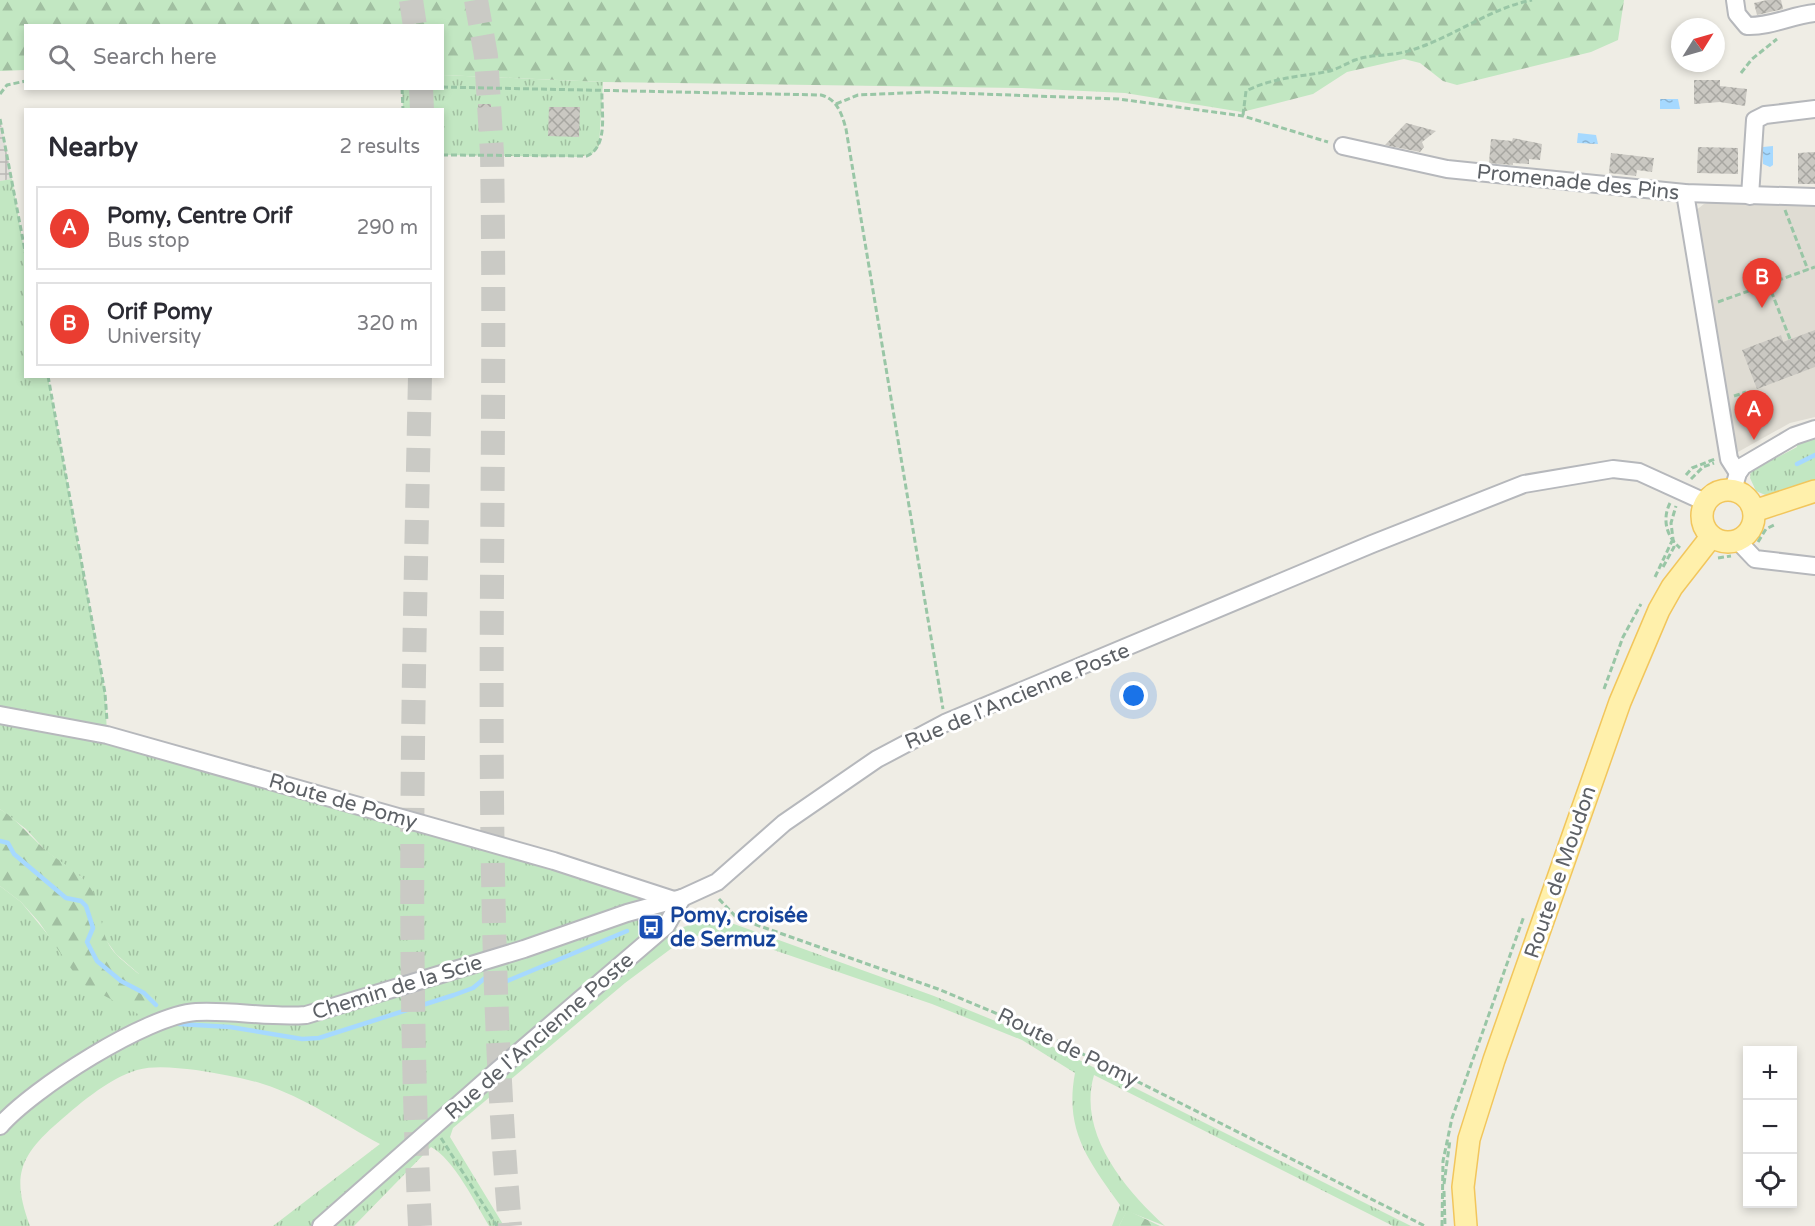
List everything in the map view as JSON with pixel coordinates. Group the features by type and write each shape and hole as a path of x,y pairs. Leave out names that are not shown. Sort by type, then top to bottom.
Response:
{"main road":[{"path":"1735,482 1754,511 1751,529 1735,548 1711,537 1701,517 1705,502 1735,482"},
{"path":"1754,511 1815,491"},
{"name":"Route de Moudon","path":"1466,1226 1463,1187 1469,1139 1494,1060 1620,702 1663,602 1678,577 1711,537"}],"street":[{"path":"1735,0 1737,14 1747,26 1767,25 1815,13"},
{"path":"1750,196 1755,120 1765,115 1815,109"},
{"name":"Promenade des Pins","path":"1343,146 1428,166 1685,193 1815,197"},
{"path":"1685,193 1728,453 1735,482"},
{"path":"1728,453 1736,417"},
{"path":"1735,482 1752,460 1794,436 1815,429"},
{"name":"Rue de l'Ancienne Poste","path":"321,1226 666,926 679,899 717,882 784,823 877,759 945,723 1372,544 1524,484 1613,469 1639,472 1705,502"},
{"path":"1735,548 1755,559 1815,566"},
{"name":"Route de Pomy","path":"0,715 107,735 555,861 679,899"},
{"name":"Chemin de la Scie","path":"0,1126 14,1110 53,1082 160,1020 195,1012 306,1015 524,948 627,913 679,899"}],"path":[{"path":"1243,116 1246,91 1258,85 1275,79 1340,68 1356,60 1404,52 1444,39 1510,4 1532,0"},
{"path":"1742,74 1752,59 1794,24 1798,16"},
{"path":"0,92 7,85 24,81"},
{"path":"444,87 821,95 829,97 836,104 841,112 848,141 945,723"},
{"path":"402,90 403,108"},
{"path":"444,154 587,156 596,150 601,140 602,91"},
{"path":"836,104 858,94 877,93 1017,93 1119,99 1243,116 1343,146"},
{"path":"0,119 24,245"},
{"path":"1780,197 1808,270"},
{"path":"1714,303 1815,267"},
{"path":"1768,283 1790,339"},
{"path":"48,378 105,693 107,735"},
{"path":"1736,417 1730,397 1746,392"},
{"path":"1686,475 1701,463 1728,453"},
{"path":"1672,499 1666,512 1666,524 1672,541 1681,549"},
{"path":"1758,550 1757,544 1766,529 1786,519"},
{"path":"1713,561 1735,548"},
{"name":"Route de Pomy","path":"707,887 737,918 947,993 1029,1027 1425,1226"},
{"path":"434,1127 497,1226"}],"shaded area":[{"path":"0,119 12,179 0,181"},
{"path":"1714,201 1815,203 1815,417 1790,423 1738,452 1728,450 1695,211 1704,204"}],"green space":[{"path":"0,0 1624,0 1618,40 1591,52 1457,85 1443,81 1420,63 1404,59 1347,72 1313,94 1242,112 1125,93 1021,88 603,82 444,75 444,24 24,24 24,70 0,71"},
{"path":"444,75 603,82 599,146 592,154 579,157 444,155 444,108 403,108 402,90 444,90"},
{"path":"12,179 24,250 24,378 48,378 105,692 107,735 682,898 660,919 655,928 311,1226 273,1226 380,1144 308,1103 278,1089 196,1070 159,1067 137,1070 104,1086 82,1102 42,1138 26,1160 20,1183 21,1196 30,1226 0,1226 0,886 21,902 58,947 139,974 116,954 103,936 93,893 81,877 46,851 26,829 0,809 0,181"},
{"path":"1815,436 1815,488 1770,497 1756,491 1750,478 1751,471 1797,447 1796,443"},
{"path":"0,809 89,886 99,907 103,930 109,944 114,952 146,982 155,996 156,1005 138,1014 81,983 39,922 21,902 0,886"},
{"path":"716,921 734,924 934,996 1025,1033 1411,1226 1393,1226 1094,1075 1091,1097 1092,1118 1098,1139 1120,1178 1165,1226 1127,1211 1119,1226 1112,1226 1120,1205 1089,1159 1076,1129 1073,1112 1075,1073 1022,1040 932,1004 724,933 696,936 676,945 625,983 453,1128 450,1137 504,1226 489,1226 456,1171 431,1147 354,1226 329,1226 670,931 700,922"},
{"path":"1127,1210 1160,1226 1119,1226"}],"water":[{"path":"1660,99 1678,99 1680,109 1660,109"},
{"path":"1578,133 1596,135 1598,144 1577,143"},
{"path":"1773,146 1773,165 1770,167 1763,164 1763,147"}],"building":[{"path":"1781,0 1783,9 1757,15 1754,3"},
{"path":"1694,80 1720,80 1720,86 1747,89 1745,106 1720,102 1694,104"},
{"path":"478,104 491,104 491,117 479,118"},
{"path":"549,107 580,107 579,137 548,136"},
{"path":"1406,123 1436,131 1422,142 1424,147 1420,152 1385,145"},
{"path":"1513,138 1542,144 1540,160 1529,159 1529,164 1513,163 1513,165 1489,163 1491,139 1512,141"},
{"path":"1698,147 1738,148 1738,174 1697,173"},
{"path":"1815,152 1815,184 1798,184 1798,153"},
{"path":"1611,153 1654,158 1652,172 1637,170 1636,176 1609,173"},
{"path":"1815,330 1815,367 1757,389 1742,350 1781,335 1783,342"}],"waterway":[{"path":"1797,464 1815,455"},
{"path":"0,841 8,843 14,854 66,898 81,901 86,906 93,928 87,942 97,961 121,981 144,993 156,1005"},
{"path":"179,1024 230,1027 302,1039 319,1038 454,995 473,988 485,978 507,981 627,931"}],"tunnel":[{"path":"411,0 415,24"},
{"path":"476,0 486,56 492,153 492,824 495,958 510,1226"},
{"path":"421,90 422,108"},
{"path":"420,378 412,908 420,1226"}],"place":[{"name":"Orif Pomy","path":"1762,308"},
{"name":"Pomy, Centre Orif","path":"1754,440"},
{"name":"Pomy, croisée de Sermuz","path":"651,927"}]}
